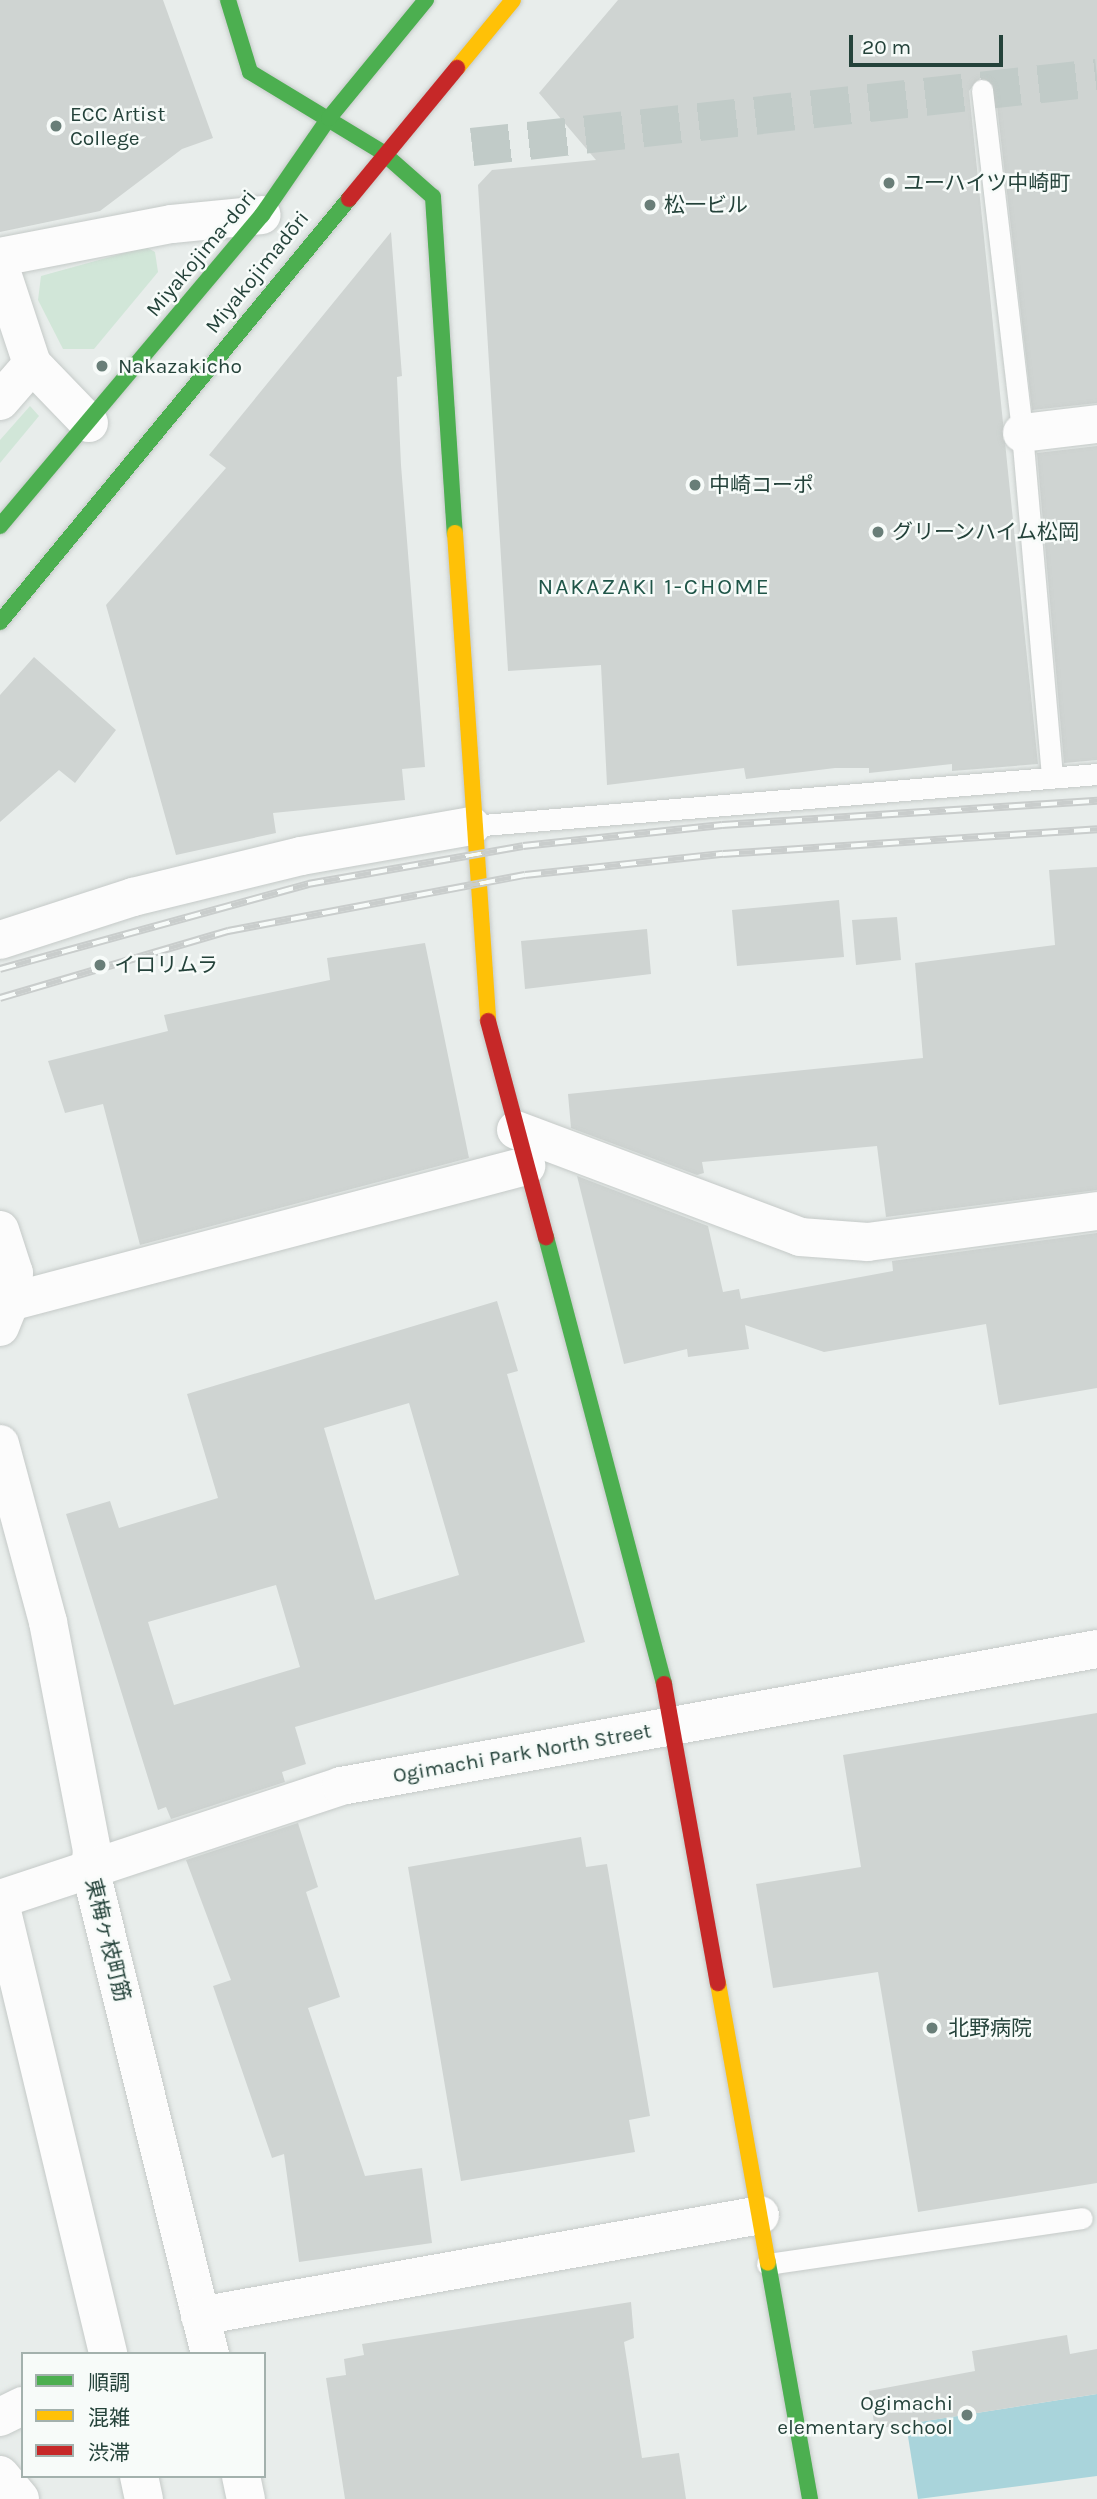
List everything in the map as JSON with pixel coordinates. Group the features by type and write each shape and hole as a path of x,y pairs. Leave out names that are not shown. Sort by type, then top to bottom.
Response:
{"street":[{"path":"228,0 250,72 382,152 433,197 436,209 483,1003 673,1728 810,2499"},
{"name":"Miyakojima-dori","path":"0,526 262,215 329,118 426,0"},
{"path":"0,622 382,152 513,0"},
{"path":"0,257 172,224 262,215"},
{"path":"0,267 32,364 89,422"},
{"path":"0,401 32,364"},
{"path":"1022,433 1097,424"},
{"path":"0,940 172,887 471,826"},
{"path":"516,1130 800,1237 869,1242 1097,1211"},
{"path":"0,1230 14,1273 5,1315 526,1166"},
{"name":"東梅ヶ枝町筋","path":"0,1444 48,1622 92,1851 90,1868 209,2352"},
{"name":"Ogimachi Park North Street","path":"0,1901 90,1868 341,1786 628,1731 673,1728 1097,1648"},
{"path":"0,1901 108,2352"},
{"path":"200,2316 760,2215"},
{"path":"0,2417 21,2407"},
{"path":"0,2475 20,2499"},
{"path":"139,2478 144,2499"},
{"path":"241,2478 246,2499"}],"lane":[{"path":"982,90 1022,433 1052,777"},
{"path":"471,826 1097,774"},
{"path":"767,2264 1082,2218"}],"green space":[{"path":"146,247 155,252 158,272 94,349 63,349 38,300 41,276"},
{"path":"30,406 39,416 0,463 0,440"}],"water":[{"path":"1097,2394 1097,2476 918,2499 906,2424"}],"building":[{"path":"0,0 163,0 213,138 182,149 100,211 0,232"},
{"path":"618,0 1097,0 1097,403 1032,410 995,88 981,77 969,91 1038,764 952,771 952,764 869,773 869,768 835,768 746,779 744,768 607,785 601,665 508,671 478,185 492,170 596,160 539,93"},
{"path":"391,232 402,376 397,377 401,465 425,767 402,769 405,800 273,813 276,833 176,855 106,605 226,468 209,455"},
{"path":"1097,446 1097,760 1064,763 1037,453"},
{"path":"34,657 116,730 75,783 59,770 0,822 0,695"},
{"path":"1097,867 1097,1190 886,1217 877,1146 702,1162 704,1173 697,1175 571,1128 568,1094 923,1058 915,963 1055,945 1049,870"},
{"path":"839,900 844,957 737,966 732,910"},
{"path":"897,917 901,960 856,965 852,920"},
{"path":"647,929 651,974 525,989 521,941"},
{"path":"425,943 469,1158 140,1245 103,1104 65,1113 48,1061 168,1031 164,1015 330,980 327,958"},
{"path":"577,1176 708,1226 723,1292 739,1289 741,1299 893,1271 892,1261 1097,1233 1097,1388 999,1405 986,1324 824,1352 745,1325 749,1349 688,1357 687,1349 624,1364"},
{"path":"497,1301 518,1371 507,1374 585,1642 295,1727 306,1764 282,1772 285,1782 171,1819 166,1807 158,1810 66,1514 110,1501 119,1528 218,1498 187,1394","holes":["409,1403 459,1575 375,1600 324,1428","276,1585 300,1667 174,1705 148,1622"]},
{"path":"1097,1713 1097,2183 918,2212 878,1972 773,1988 756,1884 861,1867 843,1755"},
{"path":"298,1823 318,1887 306,1892 340,1997 308,2008 365,2176 422,2168 432,2243 299,2262 284,2154 272,2158 213,1986 231,1980 186,1860"},
{"path":"581,1837 586,1867 607,1864 650,2116 629,2120 635,2152 461,2181 408,1867"},
{"path":"631,2302 634,2338 624,2342 642,2458 679,2453 686,2499 345,2499 326,2378 346,2375 344,2359 364,2355 362,2344"},
{"path":"1067,2335 1070,2354 1097,2349 1097,2394 875,2429 869,2391 975,2371 972,2351"}],"tunnel":[{"path":"472,147 1097,78"}],"railway":[{"path":"0,969 308,884 523,846 722,825 1097,801"},
{"path":"0,998 228,931 525,875 723,854 1097,829"}],"traffic: fast":[{"path":"228,0 250,72 382,152 433,197 455,533"},
{"path":"0,526 262,215 329,118 426,0"},
{"path":"0,622 349,199"},
{"path":"546,1237 664,1684"},
{"path":"768,2263 810,2499"}],"traffic: slow":[{"path":"457,68 513,0"},
{"path":"455,533 488,1021"},
{"path":"718,1983 768,2263"}],"traffic: jam":[{"path":"349,199 457,68"},
{"path":"488,1021 546,1237"},
{"path":"664,1684 718,1983"}],"place":[{"name":"ECC Artist College","path":"56,126"},
{"name":"ユーハイツ中崎町","path":"889,183"},
{"name":"松一ビル","path":"650,205"},
{"name":"Nakazakicho","path":"102,366"},
{"name":"中崎コーポ","path":"695,485"},
{"name":"グリーンハイム松岡","path":"878,532"},
{"name":"イロリムラ","path":"100,965"},
{"name":"北野病院","path":"932,2028"},
{"name":"Ogimachi elementary school","path":"967,2415"}],"district":[{"name":"NAKAZAKI 1-CHOME","path":"654,587"}]}
